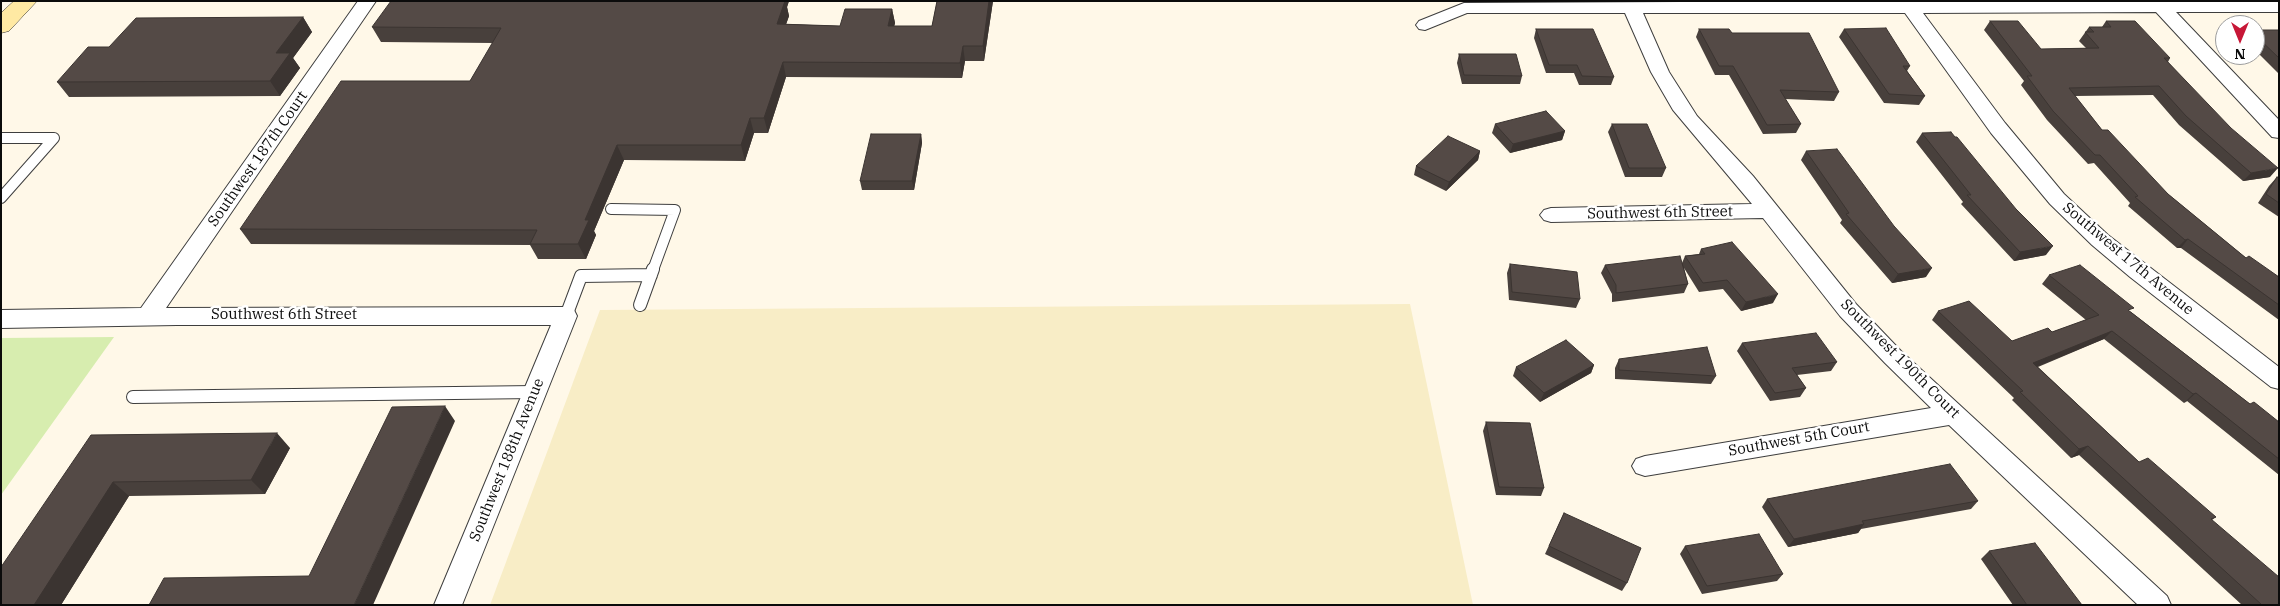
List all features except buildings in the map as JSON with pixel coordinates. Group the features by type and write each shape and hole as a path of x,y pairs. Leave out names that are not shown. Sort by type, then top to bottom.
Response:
{"street":[{"path":"1,26 26,1"},
{"name":"Southwest 187th Court","path":"148,316 367,1"},
{"path":"1425,25 1464,8 1908,5 2279,7"},
{"name":"Southwest 17th Avenue","path":"1908,5 2008,141 2057,198 2100,240 2279,380"},
{"path":"2161,7 2279,132"},
{"name":"Southwest 190th Court","path":"1632,8 1660,72 1680,106 1703,134 1730,161 1848,310 1893,357 2157,605"},
{"name":"Southwest 6th Street","path":"1551,215 1770,211"},
{"name":"Southwest 6th Street","path":"1,319 148,316 566,316"},
{"name":"Southwest 188th Avenue","path":"448,605 566,316"},
{"name":"Southwest 5th Court","path":"1645,466 1954,414"}],"lane":[{"path":"1,138 54,138 1,198"},
{"path":"610,209 675,210 640,305"},
{"path":"566,316 581,276 652,275"},
{"path":"132,397 535,392"}],"shaded area":[{"path":"1410,304 1473,605 490,605 600,310"}],"green space":[{"path":"114,337 1,495 1,338"}]}
